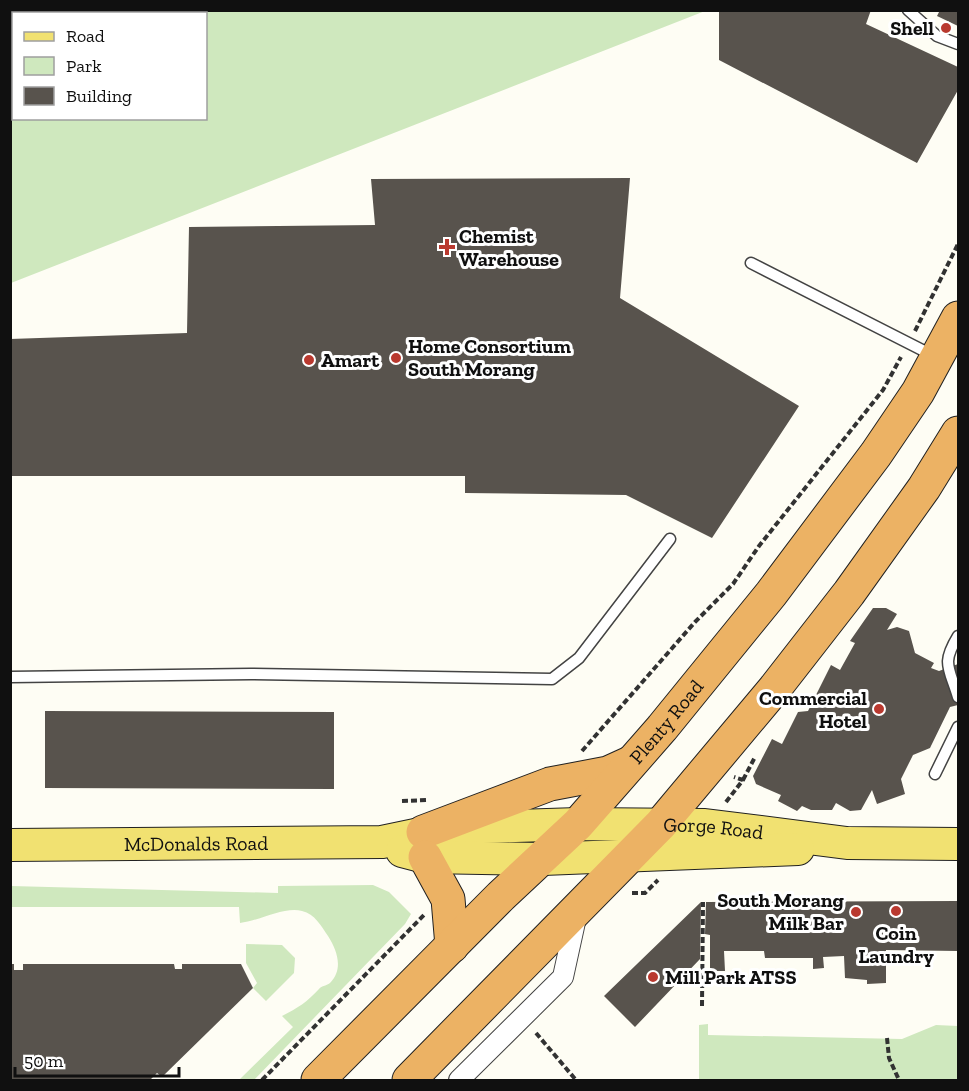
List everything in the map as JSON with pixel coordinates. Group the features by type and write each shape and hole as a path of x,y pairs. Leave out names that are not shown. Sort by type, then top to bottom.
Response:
{"highway":[{"name":"Plenty Road","path":"318,1080 578,824 630,763 778,585 876,454 918,392 923,350 958,318"},
{"path":"410,1080 577,913 662,824 775,688 849,593 924,488 958,433"},
{"path":"452,946 448,899 424,845 550,784 608,773 630,763"}],"main road":[{"name":"Gorge Road","path":"578,824 728,827 847,843"},
{"name":"McDonalds Road","path":"10,845 382,842 411,855 424,845 460,828 578,824"},
{"name":"Gorge Road","path":"633,855 756,853 847,843 958,844"},
{"name":"McDonalds Road","path":"424,845 543,859 633,855"}],"street":[{"path":"459,1080 563,977 577,913"}],"lane":[{"path":"908,10 938,36 958,44"},
{"path":"752,263 923,350"},
{"path":"10,677 251,674 552,679 579,658 670,539"},
{"path":"958,636 948,654 947,661 958,697"},
{"path":"935,774 958,727"}],"path":[{"path":"577,757 695,622 733,584 759,546 883,390 923,350 958,244"},
{"path":"702,1005 703,902"},
{"path":"262,1080 420,918"},
{"path":"536,1033 576,1080"},
{"path":"887,1038 889,1058 899,1080"}],"green space":[{"path":"11,10 705,11 11,283"},
{"path":"373,885 389,892 411,914 405,924 254,1080 239,1080 293,1027 282,1016 330,983 337,972 338,960 334,947 320,924 311,915 302,911 288,910 240,923 239,907 11,907 11,886 278,893 278,886"},
{"path":"246,944 282,945 295,958 294,973 266,1001 253,988 257,983 246,963"},
{"path":"708,1024 708,1035 902,1039 936,1025 958,1026 958,1080 699,1080 699,1025"}],"building":[{"path":"719,10 871,10 866,24 958,67 958,90 917,163 719,60"},
{"path":"940,10 958,10 958,26 937,16"},
{"path":"630,178 620,298 799,406 712,538 626,495 465,493 465,476 10,476 10,339 187,333 189,227 375,225 371,179"},
{"name":"Commercial Hotel","path":"873,608 886,608 897,614 887,630 897,627 909,631 915,653 934,663 931,668 939,671 958,664 958,705 950,707 930,748 913,755 901,779 905,794 877,804 872,790 861,810 850,811 836,803 832,810 811,810 802,806 797,811 778,801 781,795 756,784 753,776 772,739 782,744 798,712 808,711 831,665 840,670 855,643 850,641"},
{"path":"45,711 334,712 334,789 45,788"},
{"path":"958,901 958,951 886,950 886,983 867,984 867,980 845,978 844,956 823,957 824,968 813,969 813,958 765,958 764,951 724,951 725,971 710,971 710,935 705,934 706,902"},
{"name":"Mill Park ATSS","path":"701,902 700,959 635,1027 604,996"},
{"path":"10,964 14,964 14,970 23,970 23,964 174,964 175,969 182,969 182,964 241,964 253,988 162,1077 157,1073 150,1080 10,1080"}],"place":[{"name":"Shell","path":"946,28"},
{"name":"Chemist Warehouse","path":"447,247"},
{"name":"Home Consortium South Morang","path":"396,358"},
{"name":"Amart","path":"309,360"},
{"name":"Commercial Hotel","path":"879,709"},
{"name":"Coin Laundry","path":"896,911"},
{"name":"South Morang Milk Bar","path":"856,912"},
{"name":"Mill Park ATSS","path":"653,977"}]}
